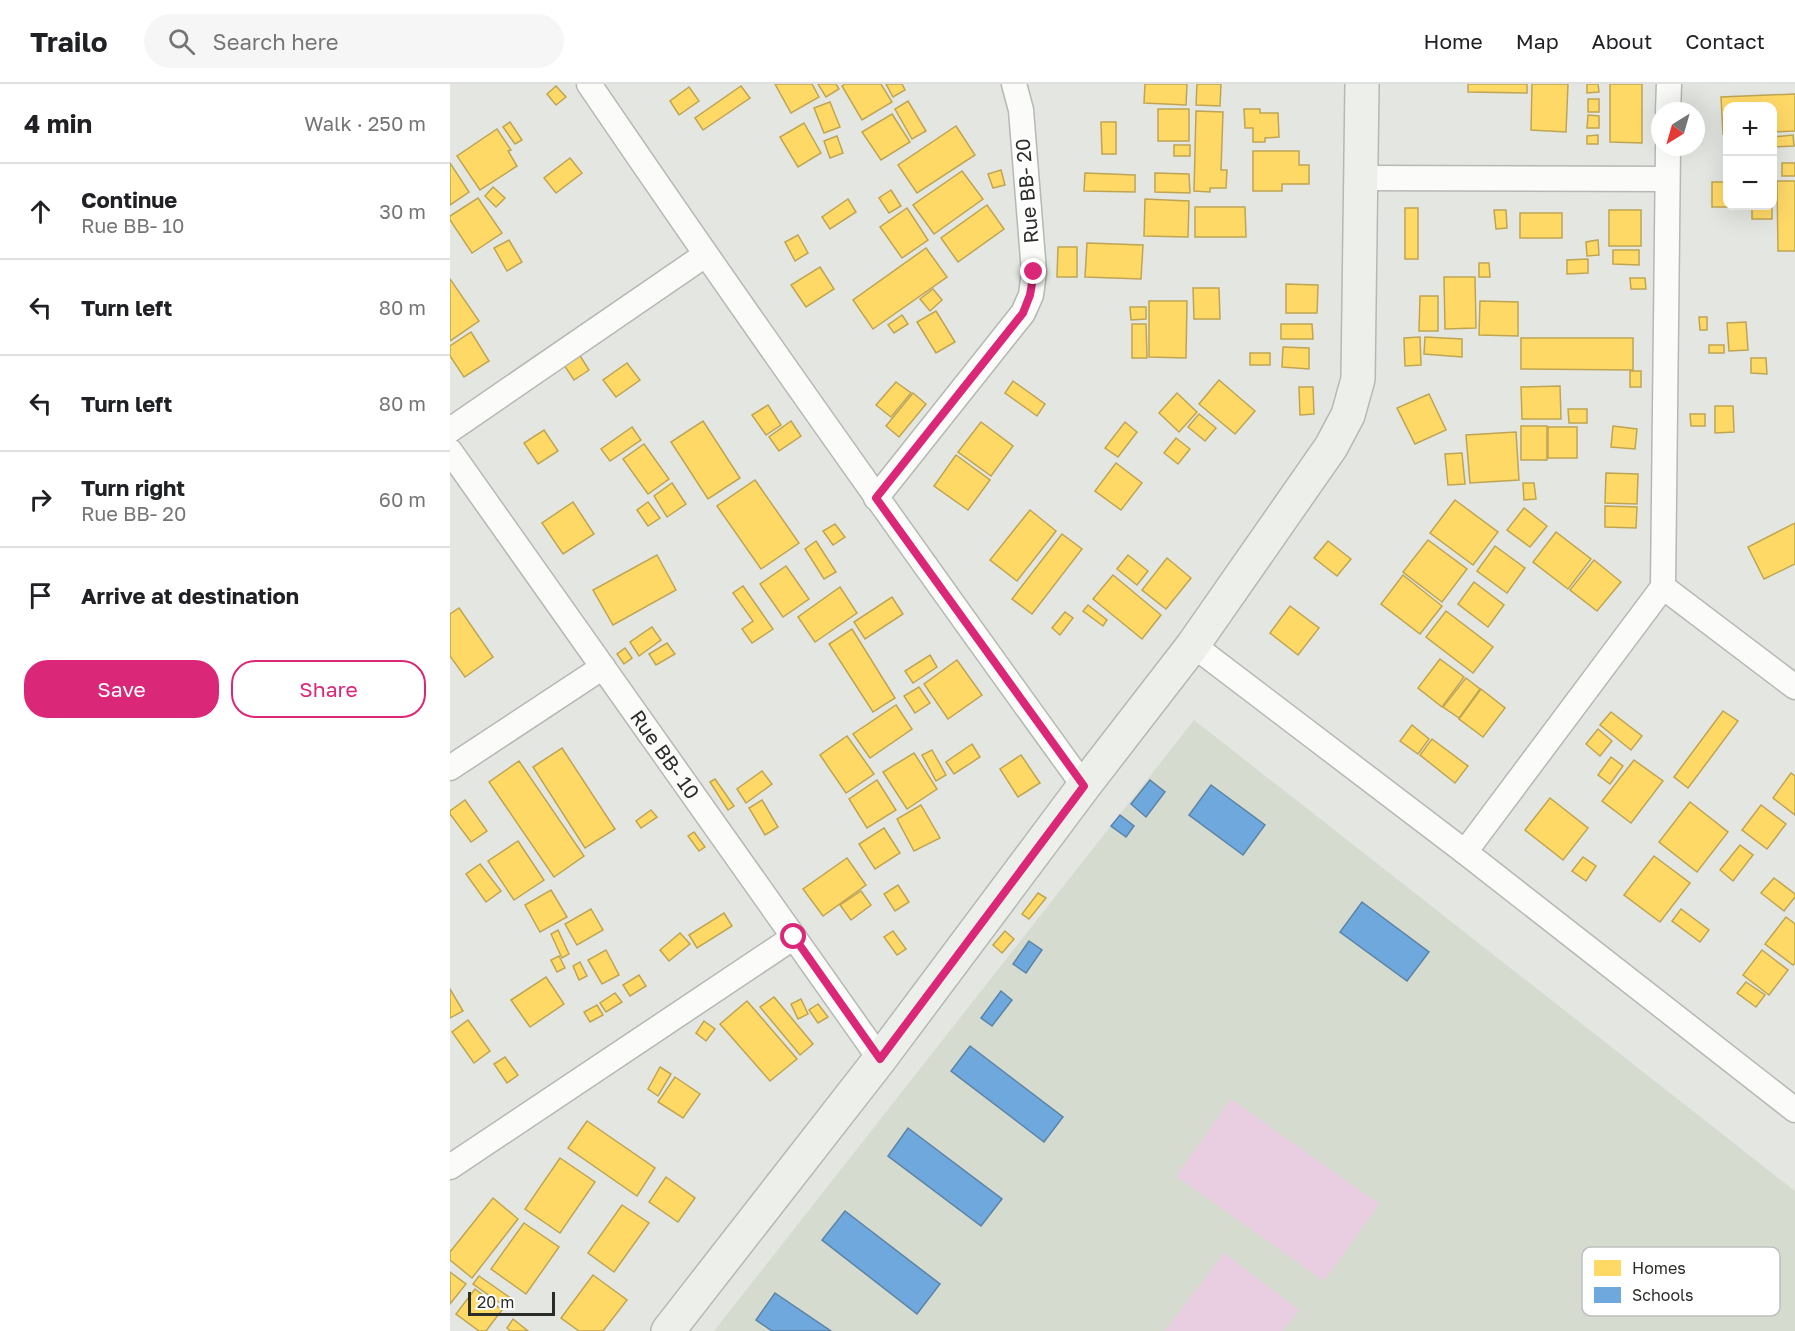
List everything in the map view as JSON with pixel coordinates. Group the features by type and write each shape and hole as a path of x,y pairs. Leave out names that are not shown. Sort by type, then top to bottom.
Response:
{"street":[{"path":"588,84 876,498 1084,786"},
{"name":"Rue BB- 20","path":"876,498 1023,313 1030,295 1034,272 1021,110 1014,84"},
{"path":"668,1331 880,1059 1084,786 1193,645 1331,447 1348,415 1358,379 1362,84"},
{"path":"1668,102 1669,84"},
{"path":"1465,852 1663,587 1668,156"},
{"path":"1360,178 1667,179"},
{"path":"450,430 705,255"},
{"name":"Rue BB- 10","path":"450,451 880,1059"},
{"path":"1663,587 1795,687"},
{"path":"1193,645 1465,852 1795,1110"},
{"path":"450,768 603,667"},
{"path":"450,1167 794,937"}],"shaded area":[{"path":"1194,720 1795,1191 1795,1331 714,1331"},
{"path":"1231,1099 1379,1204 1324,1281 1176,1176"},
{"path":"1224,1253 1299,1310 1283,1331 1165,1331"}],"building: Homes":[{"path":"775,84 812,84 819,97 791,113"},
{"path":"818,84 836,84 839,89 826,97"},
{"path":"845,84 881,84 892,102 862,120 842,86"},
{"path":"886,84 902,84 905,90 893,97"},
{"path":"1145,84 1187,84 1186,105 1144,103"},
{"path":"1197,84 1221,84 1220,106 1196,105"},
{"path":"1468,84 1527,84 1527,93 1468,92"},
{"path":"1532,84 1568,84 1566,132 1531,130"},
{"path":"1587,84 1598,84 1599,92 1587,93"},
{"path":"1610,84 1642,84 1642,143 1610,142"},
{"path":"556,86 566,97 556,105 547,94"},
{"path":"741,86 750,98 703,130 695,118"},
{"path":"689,87 699,101 679,115 670,101"},
{"path":"1795,94 1795,131 1777,132 1777,102 1723,102 1723,134 1721,97"},
{"path":"1588,99 1599,99 1599,112 1588,112"},
{"path":"908,101 926,131 912,139 895,109"},
{"path":"830,102 840,127 824,133 814,108"},
{"path":"1158,109 1189,109 1189,141 1158,141"},
{"path":"1244,109 1260,109 1260,113 1278,113 1279,137 1265,138 1265,142 1253,142 1253,128 1245,128"},
{"path":"1196,111 1223,112 1221,170 1227,170 1226,188 1210,188 1210,192 1194,191"},
{"path":"892,114 910,142 881,160 862,132"},
{"path":"1588,115 1599,116 1599,128 1587,128"},
{"path":"510,122 522,140 515,144 503,127"},
{"path":"1101,122 1116,122 1116,154 1102,154"},
{"path":"804,123 821,153 798,167 780,137"},
{"path":"956,126 975,155 917,193 898,165"},
{"path":"497,129 511,150 508,151 517,166 480,190 457,156"},
{"path":"1598,135 1598,144 1587,144 1587,136"},
{"path":"1793,135 1794,146 1777,147 1777,137"},
{"path":"837,136 843,153 830,158 824,141"},
{"path":"1174,145 1190,145 1190,156 1174,156"},
{"path":"1253,151 1299,151 1299,165 1309,165 1309,184 1282,184 1282,191 1253,191"},
{"path":"570,158 582,173 556,193 544,178"},
{"path":"450,163 469,192 450,205"},
{"path":"1782,163 1795,163 1795,176 1782,176"},
{"path":"1001,170 1005,185 993,188 988,174"},
{"path":"962,171 983,199 934,234 913,205"},
{"path":"1085,173 1135,175 1135,192 1084,191"},
{"path":"1155,173 1189,174 1190,193 1155,192"},
{"path":"1777,181 1795,181 1795,251 1778,251"},
{"path":"1712,182 1723,182 1723,207 1712,207"},
{"path":"493,187 505,198 496,207 485,196"},
{"path":"891,190 901,206 889,213 879,198"},
{"path":"478,198 502,233 472,253 450,220 450,216"},
{"path":"848,199 856,212 830,229 822,217"},
{"path":"1145,199 1189,201 1188,237 1144,236"},
{"path":"987,205 1004,229 958,262 941,238"},
{"path":"1195,207 1245,207 1246,237 1195,237"},
{"path":"907,208 928,240 902,258 880,227"},
{"path":"1405,208 1418,208 1418,259 1405,259"},
{"path":"1494,210 1506,210 1507,228 1496,229"},
{"path":"1609,210 1641,210 1641,246 1609,246"},
{"path":"1752,210 1772,210 1772,219 1752,219"},
{"path":"1520,213 1562,213 1562,238 1520,238"},
{"path":"798,235 808,253 795,261 785,242"},
{"path":"509,240 522,262 507,271 494,248"},
{"path":"1598,240 1599,255 1587,256 1586,242"},
{"path":"1087,243 1143,245 1141,279 1085,277"},
{"path":"1058,247 1077,247 1077,277 1057,277"},
{"path":"926,248 947,277 873,329 853,300"},
{"path":"1613,250 1639,250 1639,265 1613,264"},
{"path":"1588,259 1588,273 1567,274 1567,260"},
{"path":"1479,263 1489,263 1490,277 1479,277"},
{"path":"820,267 834,289 806,307 791,285"},
{"path":"1444,277 1475,277 1476,328 1445,329"},
{"path":"1630,278 1645,278 1646,289 1631,289"},
{"path":"450,279 479,321 450,341"},
{"path":"1286,284 1318,285 1317,313 1286,313"},
{"path":"1193,288 1219,288 1220,319 1194,319"},
{"path":"933,289 942,300 930,311 920,299"},
{"path":"1420,296 1438,296 1438,331 1419,331"},
{"path":"1149,301 1187,301 1186,358 1149,357"},
{"path":"1480,301 1518,302 1518,336 1479,335"},
{"path":"1130,307 1146,307 1146,319 1131,320"},
{"path":"936,311 955,342 936,353 917,322"},
{"path":"902,315 908,324 894,333 888,325"},
{"path":"1699,317 1707,317 1707,330 1700,330"},
{"path":"1746,322 1748,350 1729,351 1727,323"},
{"path":"1132,324 1146,324 1147,358 1132,358"},
{"path":"1281,324 1312,324 1313,339 1281,339"},
{"path":"471,332 489,361 464,377 450,356 450,346"},
{"path":"1420,337 1421,365 1405,366 1404,338"},
{"path":"1425,337 1462,339 1462,357 1424,354"},
{"path":"1521,338 1633,338 1633,370 1521,369"},
{"path":"1709,345 1724,345 1724,353 1709,353"},
{"path":"1283,347 1309,348 1309,369 1282,367"},
{"path":"577,351 589,370 574,380 562,362"},
{"path":"1250,353 1270,353 1270,365 1250,365"},
{"path":"1751,358 1766,358 1767,374 1751,373"},
{"path":"627,363 640,380 616,397 603,380"},
{"path":"1630,371 1641,371 1641,387 1630,387"},
{"path":"1219,380 1255,411 1235,434 1199,404"},
{"path":"1013,381 1045,404 1037,416 1005,393"},
{"path":"896,382 911,393 891,417 876,405"},
{"path":"1560,386 1561,419 1522,419 1521,387"},
{"path":"1299,387 1313,387 1314,414 1300,415"},
{"path":"913,393 926,404 899,437 886,426"},
{"path":"1177,393 1197,412 1179,432 1159,413"},
{"path":"1429,394 1446,430 1415,444 1397,408"},
{"path":"768,405 781,425 766,435 752,415"},
{"path":"1715,406 1733,406 1734,432 1715,433"},
{"path":"1568,409 1587,409 1587,423 1569,423"},
{"path":"1199,414 1216,428 1205,441 1188,427"},
{"path":"1690,414 1705,414 1705,426 1691,426"},
{"path":"703,421 740,478 708,499 671,442"},
{"path":"791,421 801,436 779,451 769,437"},
{"path":"981,422 1013,446 991,476 958,452"},
{"path":"1125,422 1137,432 1118,457 1105,448"},
{"path":"1521,426 1547,426 1547,460 1521,460"},
{"path":"1613,426 1637,429 1635,449 1611,447"},
{"path":"632,427 641,440 610,461 601,449"},
{"path":"1548,427 1577,427 1577,458 1548,458"},
{"path":"544,430 558,451 538,464 524,443"},
{"path":"1516,432 1519,480 1470,483 1466,435"},
{"path":"1176,438 1190,449 1178,464 1164,453"},
{"path":"644,444 669,479 648,494 623,459"},
{"path":"1462,453 1465,484 1448,485 1445,454"},
{"path":"956,455 990,480 968,510 934,486"},
{"path":"1116,463 1142,483 1121,510 1095,491"},
{"path":"1606,473 1638,474 1637,504 1605,503"},
{"path":"755,480 799,543 761,569 717,506"},
{"path":"672,483 686,504 667,517 654,496"},
{"path":"1523,483 1534,483 1536,499 1524,500"},
{"path":"1455,500 1498,532 1473,565 1430,533"},
{"path":"573,502 594,534 563,554 542,523"},
{"path":"648,502 660,518 648,526 637,510"},
{"path":"1605,506 1637,507 1636,528 1605,527"},
{"path":"1524,508 1547,526 1530,547 1507,530"},
{"path":"1030,510 1056,531 1017,581 990,560"},
{"path":"1795,523 1795,564 1764,579 1748,547"},
{"path":"835,524 845,537 833,545 823,531"},
{"path":"1556,532 1591,559 1568,589 1533,562"},
{"path":"1062,534 1082,549 1032,614 1012,599"},
{"path":"1428,540 1467,569 1442,602 1403,572"},
{"path":"816,541 836,572 824,579 805,549"},
{"path":"1328,541 1351,559 1337,576 1314,558"},
{"path":"1495,546 1525,568 1507,593 1477,571"},
{"path":"657,555 676,590 613,625 593,590"},
{"path":"1128,555 1148,571 1137,585 1117,569"},
{"path":"1167,558 1191,578 1166,609 1142,590"},
{"path":"1594,560 1621,582 1597,611 1570,590"},
{"path":"786,566 809,599 783,617 760,584"},
{"path":"1113,575 1161,615 1142,639 1093,599"},
{"path":"1403,575 1442,606 1420,634 1381,604"},
{"path":"1474,582 1504,605 1488,627 1458,604"},
{"path":"743,586 773,629 752,643 742,629 753,621 733,593"},
{"path":"840,587 857,613 815,642 798,617"},
{"path":"892,597 903,614 865,639 854,622"},
{"path":"1088,605 1107,620 1103,626 1083,611"},
{"path":"1290,606 1319,628 1298,655 1270,633"},
{"path":"459,608 493,657 465,677 450,656 450,614"},
{"path":"1446,611 1493,647 1473,673 1426,637"},
{"path":"1065,612 1073,618 1060,635 1052,628"},
{"path":"652,627 661,640 639,656 630,642"},
{"path":"852,629 895,698 873,712 829,644"},
{"path":"667,643 675,654 656,665 649,654"},
{"path":"625,648 632,658 624,664 617,654"},
{"path":"930,655 937,667 913,683 905,671"},
{"path":"1440,659 1464,677 1442,707 1418,688"},
{"path":"957,660 982,695 948,719 924,684"},
{"path":"1466,678 1480,689 1459,718 1443,707"},
{"path":"919,687 930,703 915,713 904,696"},
{"path":"1481,689 1505,708 1483,737 1459,719"},
{"path":"896,705 912,729 870,758 853,734"},
{"path":"1723,711 1738,721 1688,788 1674,777"},
{"path":"1611,712 1642,736 1631,750 1600,725"},
{"path":"1412,725 1429,739 1418,754 1400,741"},
{"path":"1598,729 1612,741 1600,756 1586,744"},
{"path":"847,736 874,774 846,793 820,755"},
{"path":"1432,739 1468,766 1455,783 1420,755"},
{"path":"972,744 980,757 954,774 946,762"},
{"path":"562,748 615,829 585,848 533,767"},
{"path":"932,750 946,775 936,781 922,755"},
{"path":"914,753 937,789 907,809 883,772"},
{"path":"1021,755 1040,783 1018,797 1000,769"},
{"path":"1611,757 1623,766 1610,784 1598,775"},
{"path":"1634,760 1663,781 1631,823 1602,801"},
{"path":"519,761 584,856 554,877 489,782"},
{"path":"762,771 772,784 746,803 737,789"},
{"path":"1791,773 1795,776 1795,815 1773,798"},
{"path":"715,779 734,806 728,810 710,782"},
{"path":"877,780 896,810 867,828 849,799"},
{"path":"1550,798 1588,828 1563,860 1525,830"},
{"path":"465,800 487,831 471,842 450,814 450,811"},
{"path":"762,800 778,827 765,835 749,808"},
{"path":"1690,802 1728,832 1697,872 1659,842"},
{"path":"921,805 940,838 914,851 897,819"},
{"path":"1761,805 1786,824 1767,849 1742,830"},
{"path":"651,810 657,817 641,828 636,821"},
{"path":"884,828 900,853 875,869 859,844"},
{"path":"694,832 705,847 699,851 688,836"},
{"path":"518,841 544,880 514,900 488,861"},
{"path":"1740,845 1753,855 1733,881 1720,870"},
{"path":"1654,856 1690,883 1660,922 1624,895"},
{"path":"1583,857 1596,866 1586,881 1572,871"},
{"path":"847,858 866,885 823,916 803,889"},
{"path":"480,864 501,891 486,902 466,874"},
{"path":"1774,878 1795,894 1784,911 1761,893"},
{"path":"898,885 909,902 895,911 884,894"},
{"path":"551,890 567,917 540,932 525,905"},
{"path":"861,891 871,905 851,920 840,905"},
{"path":"1038,893 1046,898 1029,919 1022,914"},
{"path":"591,909 603,930 577,945 565,924"},
{"path":"1681,909 1709,930 1700,942 1672,921"},
{"path":"724,913 732,926 697,948 689,935"},
{"path":"1786,917 1795,924 1795,963 1793,965 1765,944"},
{"path":"558,930 569,954 562,958 551,934"},
{"path":"893,931 906,949 897,955 884,937"},
{"path":"1005,931 1014,939 1002,953 993,945"},
{"path":"680,933 690,944 669,961 660,950"},
{"path":"606,950 619,975 602,984 588,960"},
{"path":"1762,950 1788,970 1769,995 1743,975"},
{"path":"559,956 565,968 557,972 551,960"},
{"path":"580,962 587,976 579,980 573,966"},
{"path":"639,975 646,986 630,996 623,985"},
{"path":"546,977 564,1004 530,1027 511,1000"},
{"path":"1746,982 1765,995 1756,1007 1737,993"},
{"path":"450,989 463,1011 450,1018"},
{"path":"615,993 622,1002 606,1012 600,1003"},
{"path":"774,997 813,1044 800,1055 760,1007"},
{"path":"801,999 808,1014 798,1019 791,1004"},
{"path":"747,1001 797,1059 770,1081 720,1024"},
{"path":"818,1004 828,1017 818,1023 809,1010"},
{"path":"597,1005 603,1015 590,1022 584,1012"},
{"path":"468,1020 490,1051 474,1063 452,1032"},
{"path":"704,1021 715,1029 706,1041 696,1033"},
{"path":"505,1057 518,1075 507,1083 494,1064"},
{"path":"660,1067 671,1074 658,1096 648,1089"},
{"path":"675,1077 700,1094 683,1118 658,1102"},
{"path":"587,1121 655,1168 637,1196 568,1148"},
{"path":"560,1158 595,1182 560,1233 525,1209"},
{"path":"666,1177 695,1198 678,1222 649,1202"},
{"path":"493,1198 518,1219 472,1278 450,1260 450,1252"},
{"path":"622,1205 649,1223 614,1272 588,1253"},
{"path":"524,1223 559,1247 526,1294 491,1269"},
{"path":"450,1272 466,1284 450,1304"},
{"path":"593,1275 627,1300 603,1331 579,1331 561,1318"},
{"path":"479,1276 512,1299 506,1307 473,1284"},
{"path":"475,1289 502,1310 486,1331 479,1331 456,1314"},
{"path":"513,1319 528,1331 510,1331 507,1328"}],"building: Schools":[{"path":"1150,780 1165,792 1146,817 1131,804"},
{"path":"1211,785 1265,825 1243,855 1189,815"},
{"path":"1120,815 1134,826 1126,837 1111,826"},
{"path":"1362,902 1429,952 1407,981 1340,932"},
{"path":"1029,941 1042,950 1026,973 1013,964"},
{"path":"1001,991 1012,1000 992,1026 981,1018"},
{"path":"970,1046 1063,1117 1044,1142 951,1071"},
{"path":"908,1128 1002,1199 981,1226 888,1156"},
{"path":"845,1211 940,1284 917,1314 822,1240"},
{"path":"775,1293 831,1331 772,1331 756,1320"}],"route":[{"path":"794,937 880,1059 1084,786 876,498 1023,313 1030,295 1034,272"}]}
